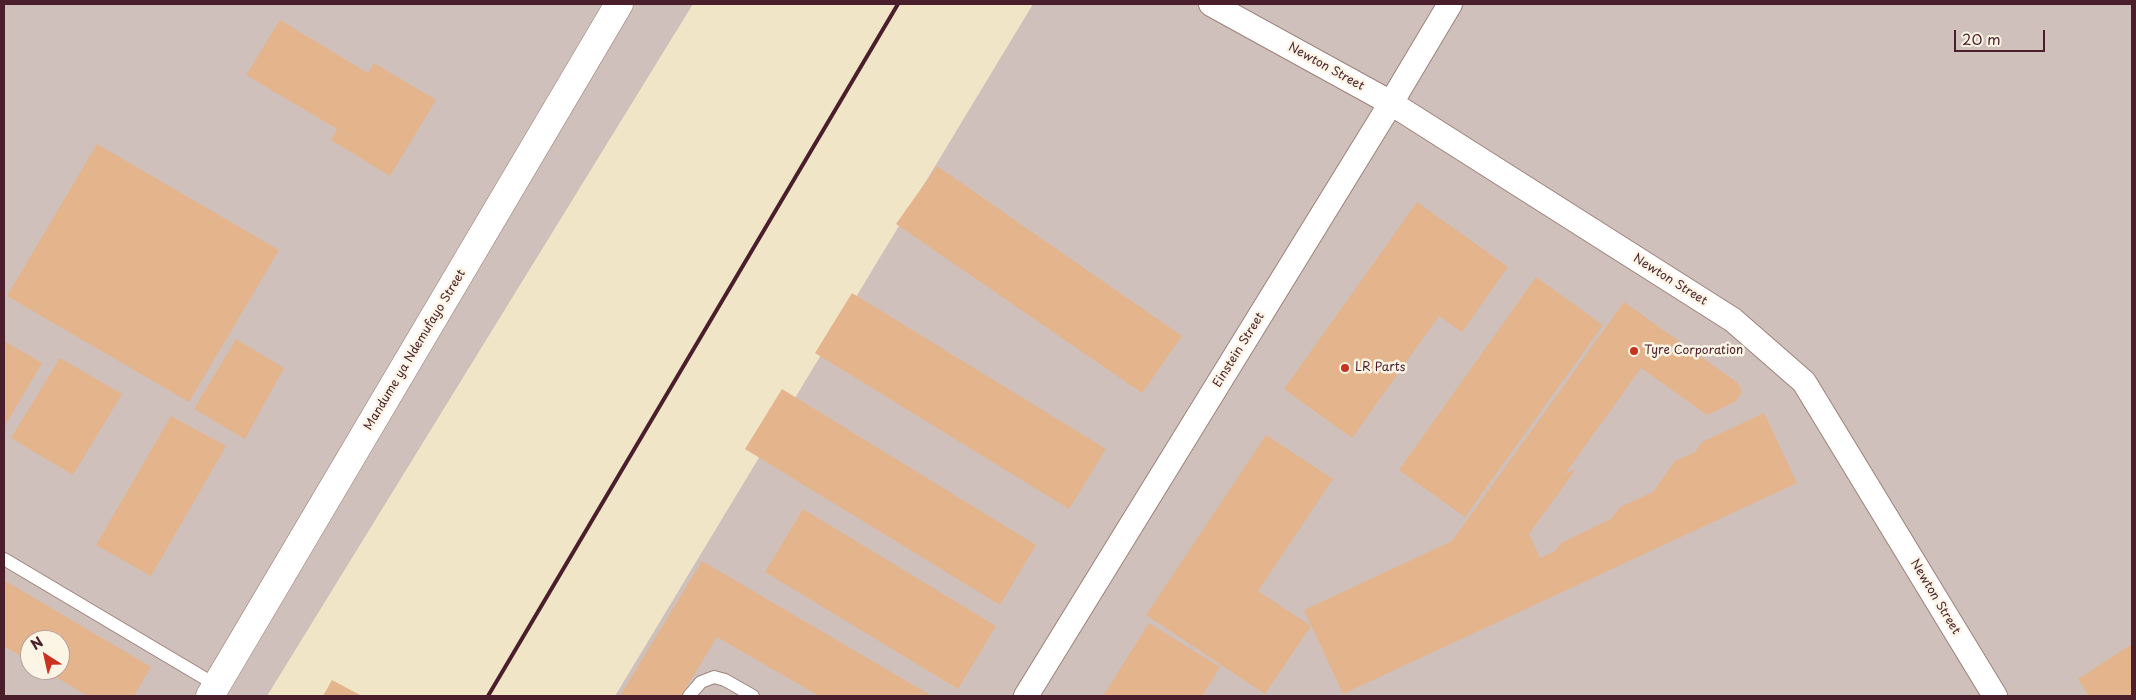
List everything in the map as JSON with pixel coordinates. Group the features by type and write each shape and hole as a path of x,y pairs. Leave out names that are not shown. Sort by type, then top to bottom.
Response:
{"street":[{"name":"Mandume ya Ndemufayo Street","path":"213,691 620,4"},
{"name":"Newton Street","path":"1211,4 1391,103 1733,320 1804,382 1995,696"},
{"name":"Einstein Street","path":"1026,696 1450,4"}],"lane":[{"path":"4,559 213,691"},
{"path":"689,696 701,682 714,677 725,680 753,696"}],"shaded area":[{"path":"4,4 693,4 267,696 4,696"},
{"path":"1033,4 2132,4 2132,696 615,696"}],"building":[{"path":"280,20 368,73 374,63 436,100 390,176 331,140 337,129 246,75"},
{"path":"97,144 279,250 189,402 7,296"},
{"path":"937,166 1182,336 1142,393 896,224"},
{"path":"1417,202 1508,267 1462,332 1439,316 1352,438 1284,389"},
{"path":"1536,277 1603,325 1465,517 1399,470"},
{"path":"852,293 1106,449 1069,509 815,353"},
{"path":"1624,302 1738,383 1742,392 1735,402 1707,415 1641,368 1565,474 1576,469 1529,534 1540,558 1555,551 1561,543 1611,519 1620,507 1653,492 1675,461 1695,452 1702,442 1764,413 1797,483 1343,694 1304,610 1452,541"},
{"path":"236,339 284,368 245,439 194,409"},
{"path":"4,341 42,363 4,427"},
{"path":"60,358 122,394 73,475 11,438"},
{"path":"782,389 1036,545 1000,605 745,449"},
{"path":"171,416 226,446 151,576 96,545"},
{"path":"1266,435 1333,479 1258,591 1311,626 1265,694 1146,615"},
{"path":"803,509 996,626 958,689 765,572"},
{"path":"702,561 932,696 819,696 717,637 681,696 620,696"},
{"path":"4,580 151,667 134,696 88,696 61,680 70,680 70,630 20,630 20,656 4,646"},
{"path":"1149,623 1220,667 1202,696 1103,696"},
{"path":"2132,644 2132,696 2089,696 2078,679"},
{"path":"332,680 362,696 323,696"}],"railway":[{"path":"488,696 898,4"}],"place":[{"name":"Tyre Corporation","path":"1634,351"},
{"name":"LR Parts","path":"1345,368"}]}
